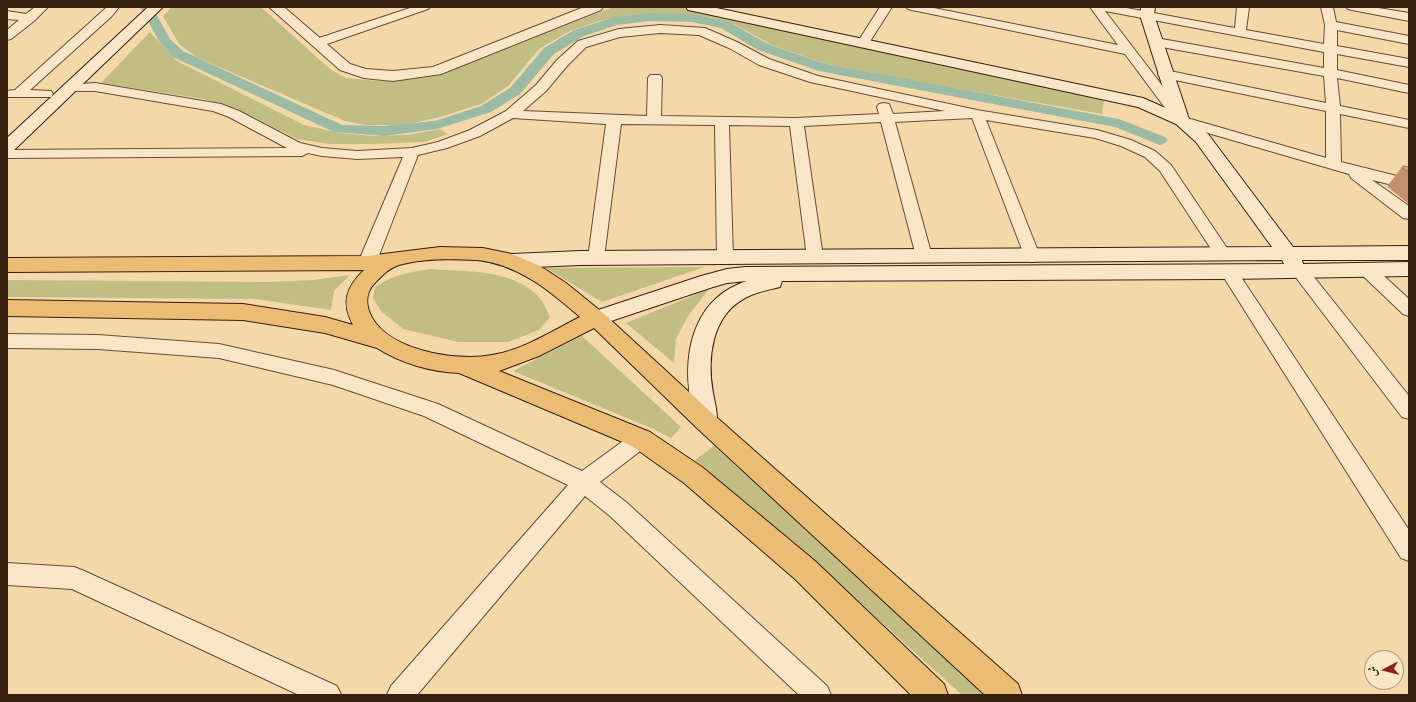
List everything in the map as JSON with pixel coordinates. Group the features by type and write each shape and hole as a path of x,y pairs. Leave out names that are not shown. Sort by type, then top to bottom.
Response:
{"main road":[{"path":"7,147 156,7"},
{"path":"286,10 318,43 345,67 364,73 393,76 436,71 596,7"},
{"path":"693,7 1143,103 1182,121 1202,138 1300,271"},
{"path":"7,130 132,11"},
{"path":"1147,11 1182,121"},
{"path":"512,261 596,258 725,258 814,266 1226,263 1288,254 1409,253"},
{"path":"7,265 367,263 440,254 488,255 512,261 536,272 558,287 596,318 706,422 1006,695"},
{"path":"7,308 243,312 325,325 381,342 428,361 462,365 490,364 514,358 596,318 701,283 727,276 814,266 924,256 1032,256 1226,263 1300,271 1409,269"},
{"path":"381,342 364,327 358,314 356,299 361,285 373,272 394,260"},
{"path":"706,422 700,390 698,367 700,348 710,322 718,310 727,299 744,290 814,266"},
{"path":"462,365 641,439 693,475 805,570 933,695"}],"street":[{"path":"7,36 42,7"},
{"path":"12,94 108,14 113,7"},
{"path":"318,43 424,7"},
{"path":"863,43 886,7"},
{"path":"912,7 1130,51"},
{"path":"1096,7 1182,121 1341,167 1409,184"},
{"path":"1102,7 1147,11 1240,34 1409,63"},
{"path":"1240,34 1243,7"},
{"path":"1327,7 1331,25 1330,73 1341,167 1409,214"},
{"path":"1352,7 1409,16"},
{"path":"7,15 30,18"},
{"path":"1331,25 1409,40"},
{"path":"7,154 322,152 357,155 412,152 442,145 475,133 511,114 541,88 562,63 582,44 619,33 660,29 701,31 733,45 764,62 815,79 977,114 1097,134 1126,143 1150,154 1166,168 1409,550"},
{"path":"1156,42 1330,73 1409,89"},
{"path":"1166,74 1333,107 1409,124"},
{"path":"654,120 655,78"},
{"path":"70,88 95,87 216,107 234,114 295,146 322,152"},
{"path":"12,94 46,94"},
{"path":"880,94 924,256"},
{"path":"511,114 614,120 796,122 977,114"},
{"path":"977,114 1032,256"},
{"path":"596,258 614,120"},
{"path":"722,120 725,258"},
{"path":"796,122 814,266"},
{"path":"367,263 412,152"},
{"path":"1366,269 1409,309"},
{"path":"1300,271 1409,411"},
{"path":"7,341 98,342 218,351 326,376 431,410 584,482 618,509 818,695"},
{"path":"400,695 584,482 641,439"},
{"path":"7,574 74,578 328,695"}],"shaded area":[{"path":"172,7 261,7 331,70 346,78 378,81 412,79 443,74 613,7 679,7 1104,100 1102,114 914,81 823,63 772,45 736,25 709,17 675,14 630,15 599,21 570,31 539,49 508,86 481,104 440,117 404,125 365,125 345,121 196,57 179,44 163,16"},
{"path":"150,32 177,61 304,125 340,133 373,136 406,135 440,129 448,134 424,142 330,144 297,139 235,108 204,99 101,83"},
{"path":"704,267 602,302 546,268"},
{"path":"430,269 490,274 519,282 531,290 542,301 550,317 539,330 508,342 458,342 403,329 381,311 373,298 375,287 395,277"},
{"path":"350,275 334,291 331,310 255,299 7,297 7,280 269,282 313,280"},
{"path":"709,289 688,316 676,339 674,363 626,323"},
{"path":"582,336 681,427 671,438 651,428 513,371"},
{"path":"714,446 989,695 962,695 814,561 695,460"}],"building":[{"path":"1403,166 1409,167 1409,172 1403,168"}],"waterway":[{"path":"146,7 165,41 178,54 339,129 384,131 437,125 486,109 515,91 549,51 579,33 615,21 650,17 692,18 725,25 763,47 819,67 1119,123 1160,140"}]}
